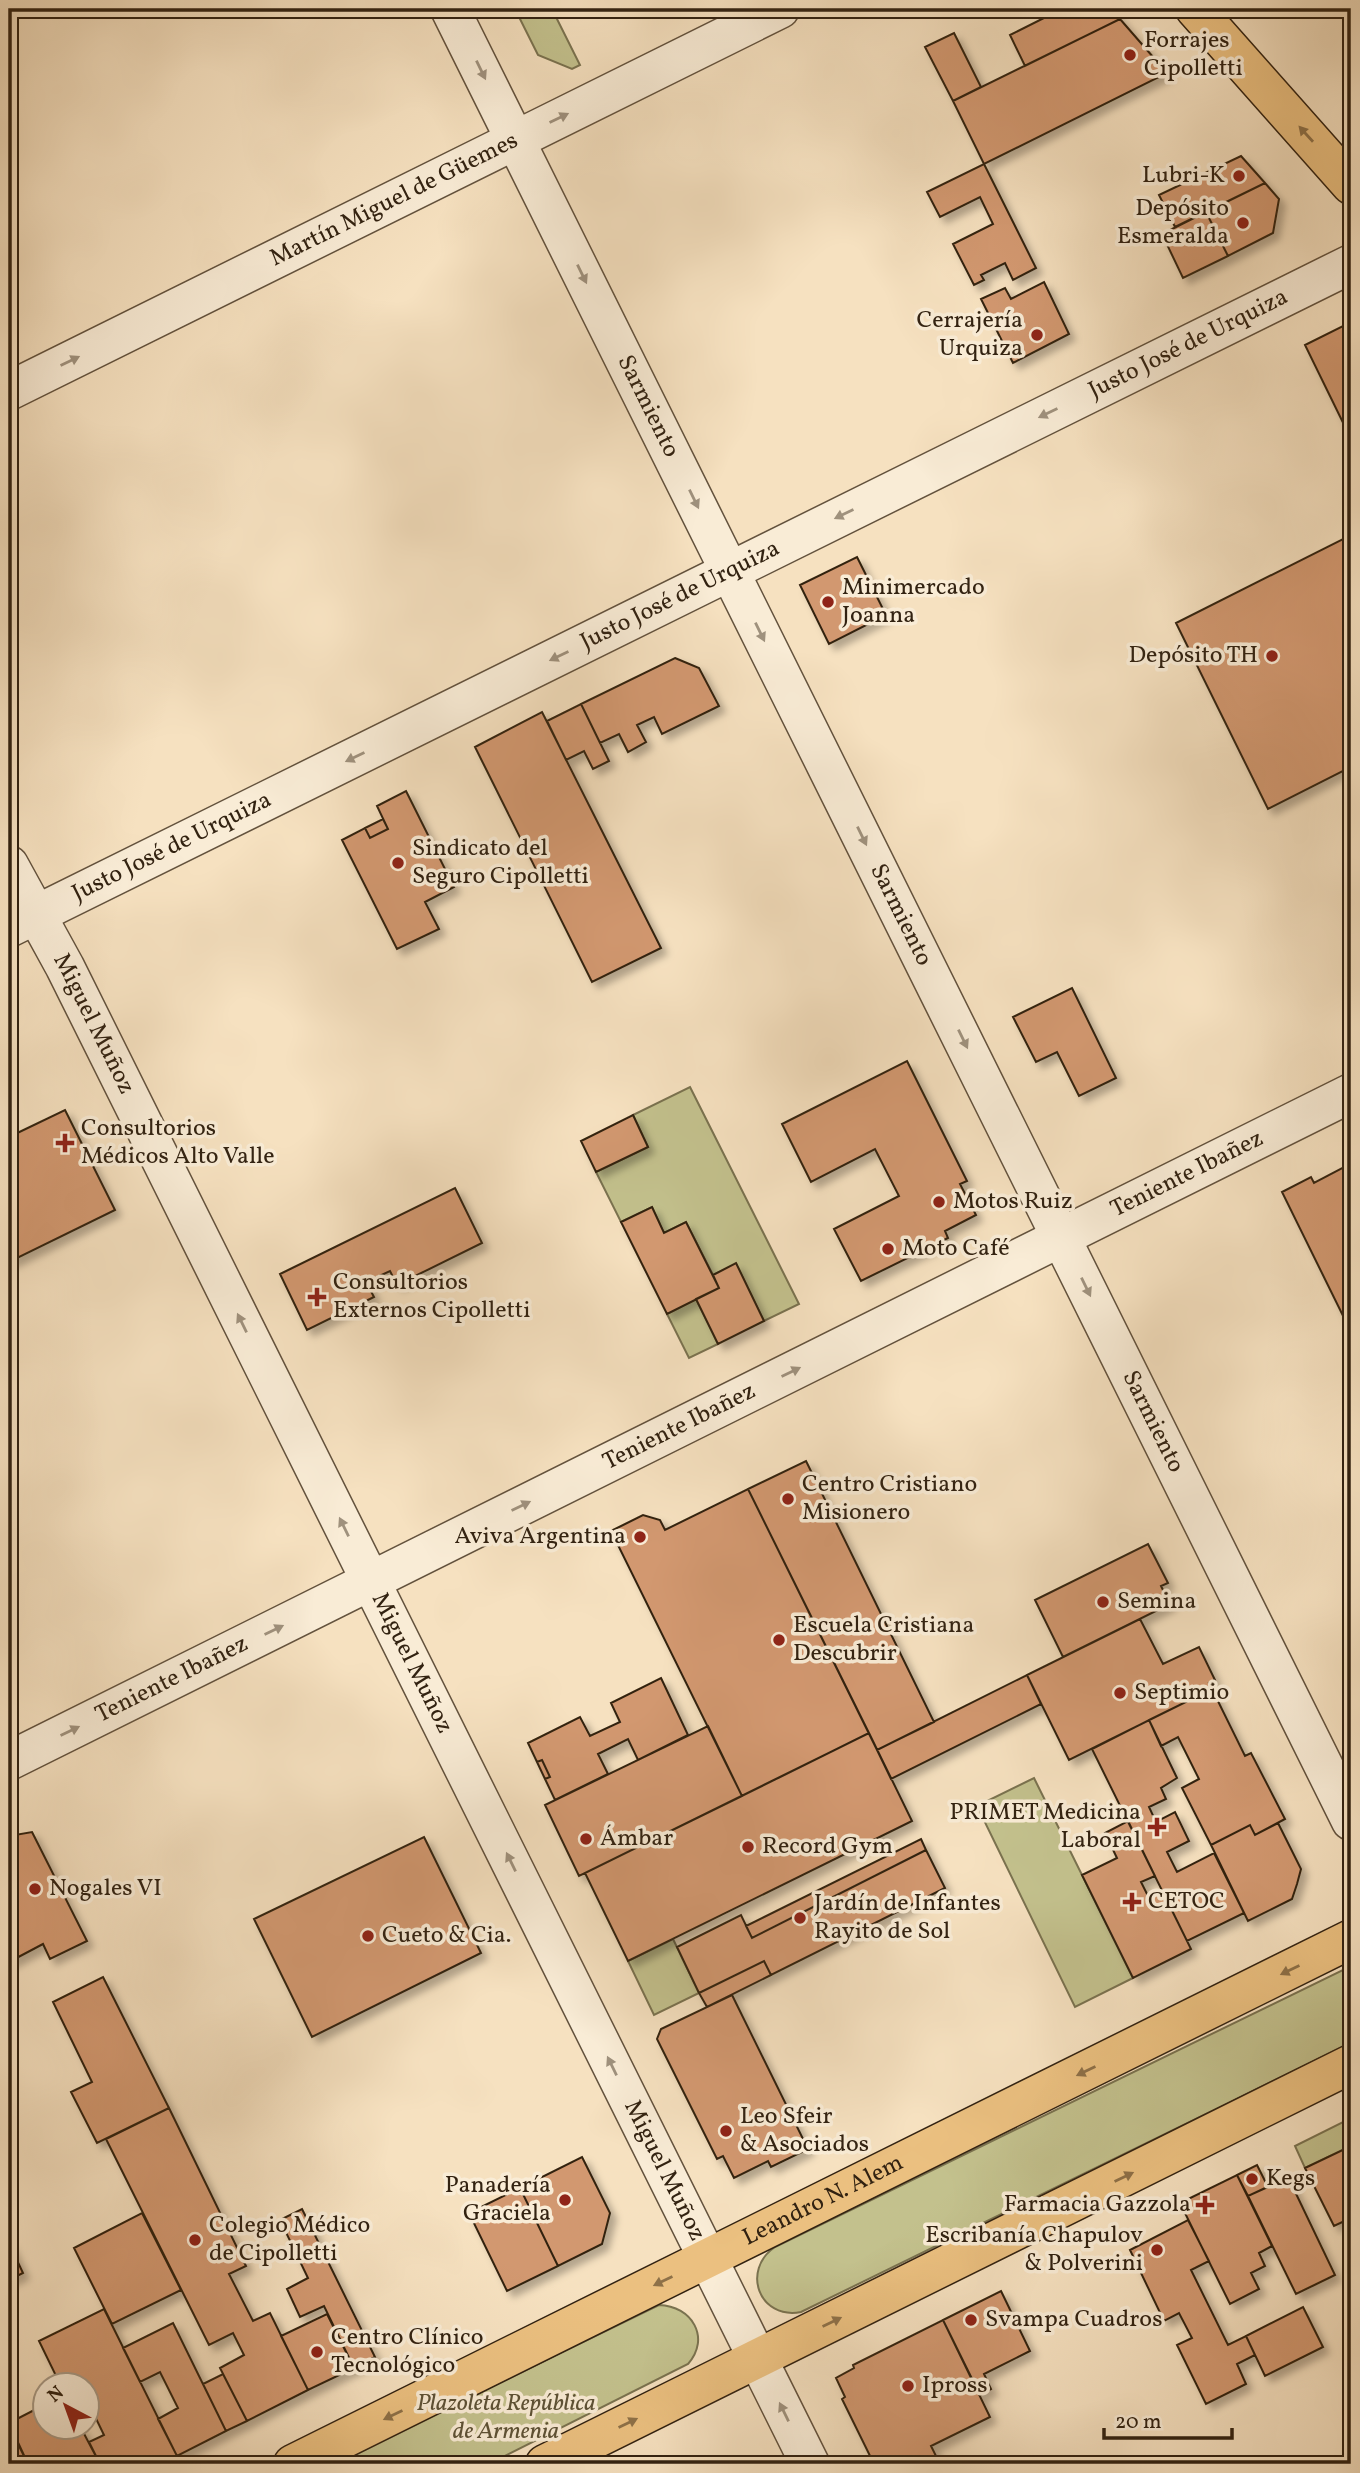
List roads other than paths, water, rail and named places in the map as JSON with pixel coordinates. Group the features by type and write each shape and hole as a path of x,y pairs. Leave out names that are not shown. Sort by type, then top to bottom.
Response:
{"main road":[{"path":"1195,9 1351,185"},
{"name":"Leandro N. Alem","path":"293,2464 1351,1939"},
{"path":"545,2464 1351,2064"}],"street":[{"name":"Sarmiento","path":"450,9 1351,1821"},
{"name":"Martín Miguel de Güemes","path":"9,391 780,9"},
{"name":"Justo José de Urquiza","path":"22,921 1351,264"},
{"name":"Miguel Muñoz","path":"9,865 22,921 371,1581 810,2464"},
{"name":"Teniente Ibañez","path":"9,1761 1351,1093"}],"place":[{"name":"Forrajes Cipolletti","path":"1130,55"},
{"name":"Lubri-K","path":"1239,176"},
{"name":"Depósito Esmeralda","path":"1243,223"},
{"name":"Cerrajería Urquiza","path":"1037,335"},
{"name":"Minimercado Joanna","path":"828,602"},
{"name":"Depósito TH","path":"1272,656"},
{"name":"Sindicato del Seguro Cipolletti","path":"398,863"},
{"name":"Consultorios Médicos Alto Valle","path":"65,1143"},
{"name":"Motos Ruiz","path":"939,1202"},
{"name":"Moto Café","path":"888,1249"},
{"name":"Consultorios Externos Cipolletti","path":"317,1297"},
{"name":"Centro Cristiano Misionero","path":"788,1499"},
{"name":"Aviva Argentina","path":"640,1537"},
{"name":"Semina","path":"1103,1602"},
{"name":"Escuela Cristiana Descubrir","path":"779,1640"},
{"name":"Septimio","path":"1120,1693"},
{"name":"PRIMET Medicina Laboral","path":"1157,1827"},
{"name":"Ámbar","path":"586,1839"},
{"name":"Record Gym","path":"748,1847"},
{"name":"Nogales VI","path":"35,1889"},
{"name":"CETOC","path":"1132,1902"},
{"name":"Jardín de Infantes Rayito de Sol","path":"800,1918"},
{"name":"Cueto & Cia.","path":"368,1936"},
{"name":"Leo Sfeir & Asociados","path":"726,2131"},
{"name":"Kegs","path":"1252,2179"},
{"name":"Panadería Graciela","path":"565,2200"},
{"name":"Farmacia Gazzola","path":"1205,2205"},
{"name":"Colegio Médico de Cipolletti","path":"195,2240"},
{"name":"Escribanía Chapulov & Polverini","path":"1157,2250"},
{"name":"Svampa Cuadros","path":"971,2320"},
{"name":"Centro Clínico Tecnológico","path":"317,2352"},
{"name":"Ipross","path":"908,2386"}],"park label":[{"name":"Plazoleta República de Armenia","path":"506,2418"}]}
